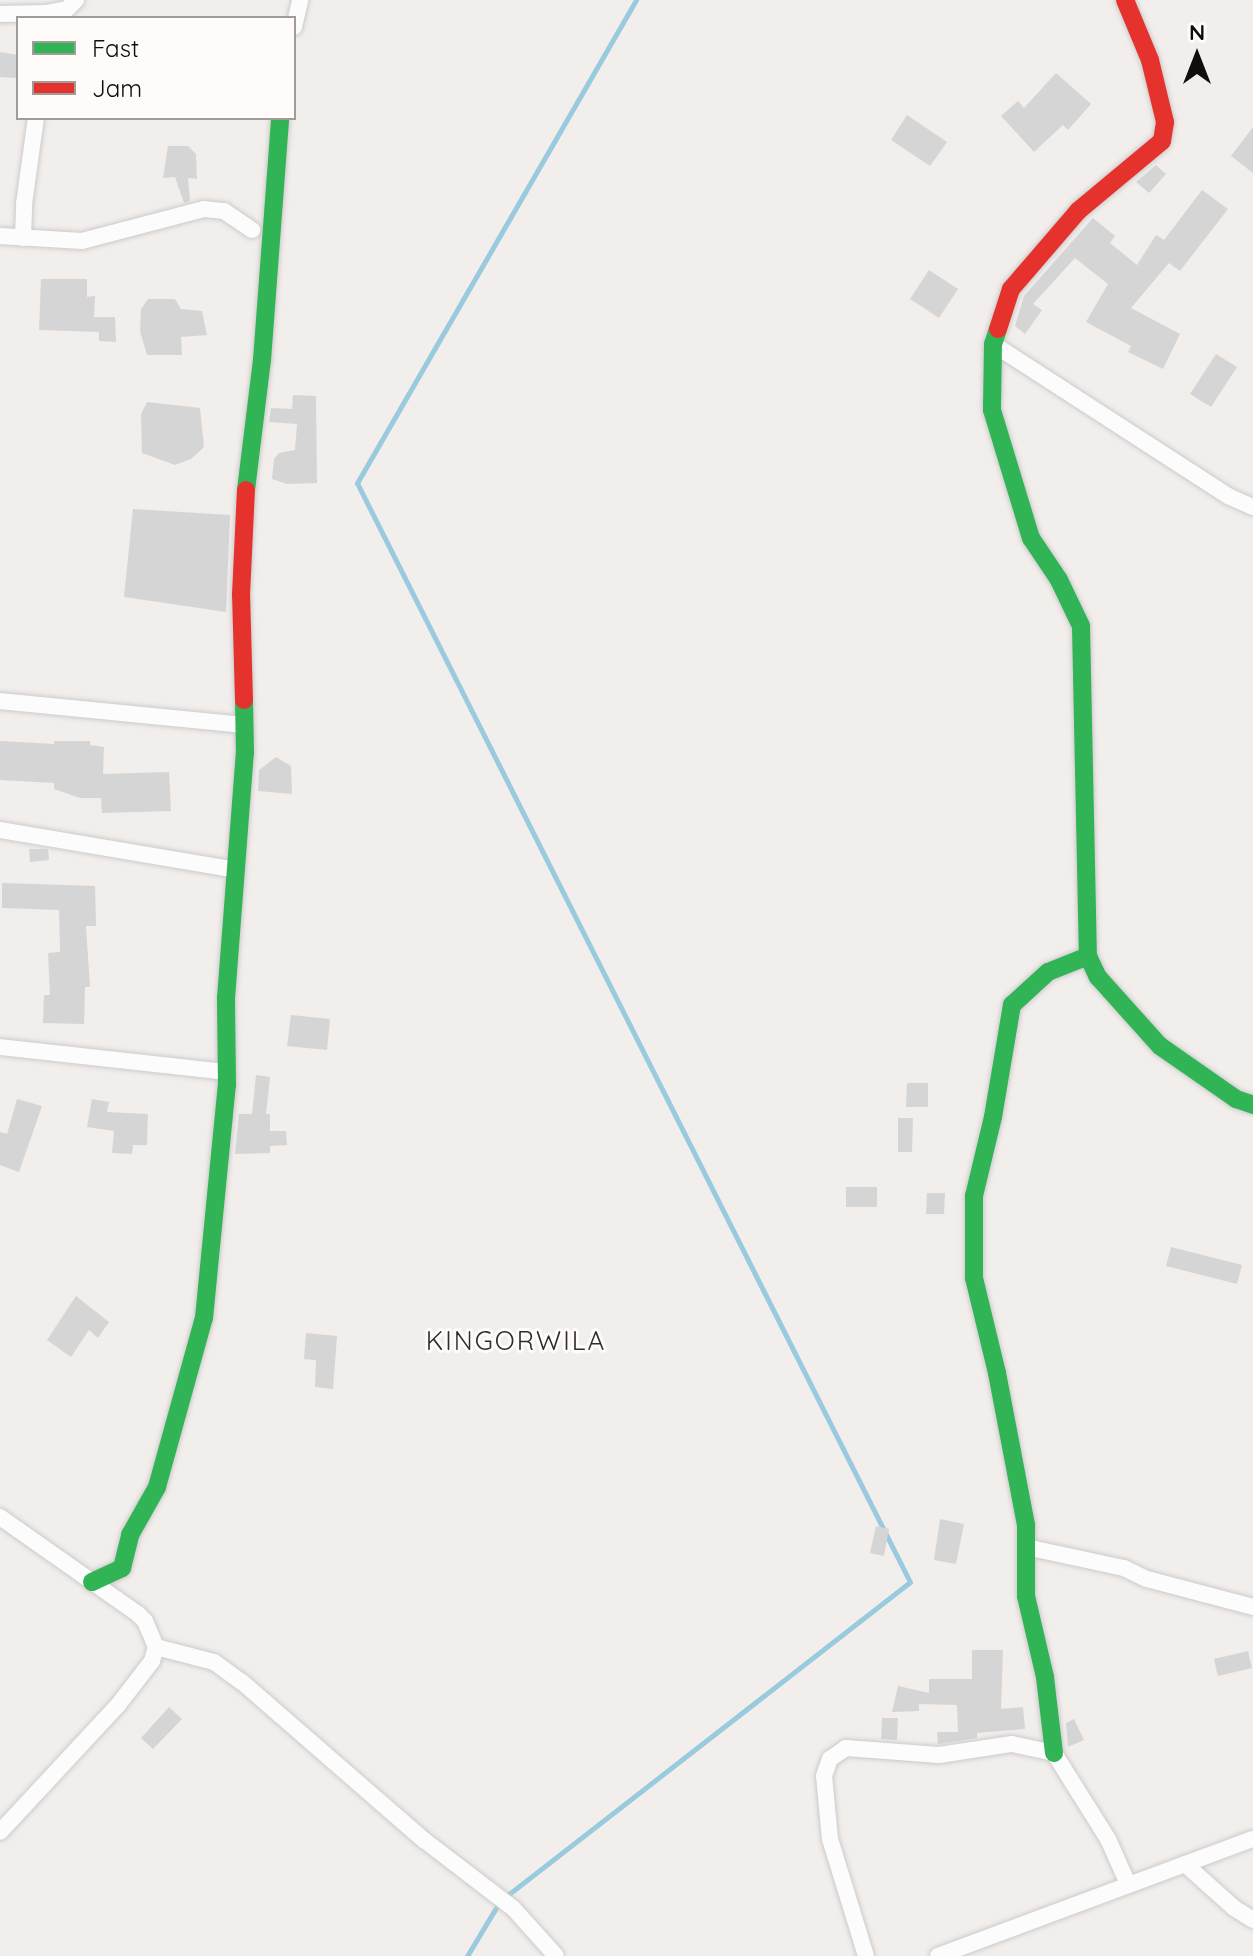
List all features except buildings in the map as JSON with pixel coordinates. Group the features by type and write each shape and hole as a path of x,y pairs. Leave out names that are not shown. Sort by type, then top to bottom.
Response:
{"street":[{"path":"0,14 59,14 76,0"},
{"path":"1125,0 1150,60 1165,122 1162,141 1078,211 1011,289 998,319 993,344 992,410 1031,538 1059,580 1081,626 1088,956 1098,977 1160,1046 1236,1099 1253,1105"},
{"path":"23,238 24,204 36,120"},
{"path":"92,1582 122,1568 130,1535 157,1487 204,1318 227,1072 226,998 244,725 241,595 246,487 262,360 280,120"},
{"path":"0,236 82,241 204,209 224,211 252,230"},
{"path":"993,344 1228,496 1253,507"},
{"path":"0,701 244,725"},
{"path":"0,830 236,870"},
{"path":"1088,956 1048,972 1012,1005 993,1117 974,1196 974,1278 1026,1525 1026,1596 1045,1677 1054,1753 1108,1839 1128,1884"},
{"path":"0,1047 227,1072"},
{"path":"0,1517 145,1621 156,1647 152,1661 118,1705 0,1832"},
{"path":"1026,1547 1124,1568 1160,1583 1253,1607"},
{"path":"156,1647 214,1662 242,1682 484,1890 513,1908 556,1956"},
{"path":"866,1956 830,1839 824,1776 836,1752 863,1747 953,1754 1012,1744 1054,1753"},
{"path":"938,1956 1253,1839"},
{"path":"1185,1864 1234,1908 1253,1920"}],"waterway":[{"path":"467,1956 500,1901 910,1582 357,483 636,0"}],"traffic: fast":[{"path":"246,490 262,360 280,120"},
{"path":"998,329 993,344 992,410 1031,538 1059,580 1081,626 1088,956 1098,977 1160,1046 1236,1099 1253,1105"},
{"path":"92,1582 122,1568 130,1535 157,1487 204,1318 227,1085 226,998 245,753 244,700"},
{"path":"1054,1753 1045,1677 1026,1596 1026,1525 997,1373 974,1278 974,1196 993,1117 1012,1005 1048,972 1088,956"}],"traffic: jam":[{"path":"998,329 1011,289 1078,211 1162,141 1165,122 1150,60 1125,0"},
{"path":"244,700 241,595 246,490"}],"district":[{"name":"KINGORWILA","path":"516,1341"}]}
